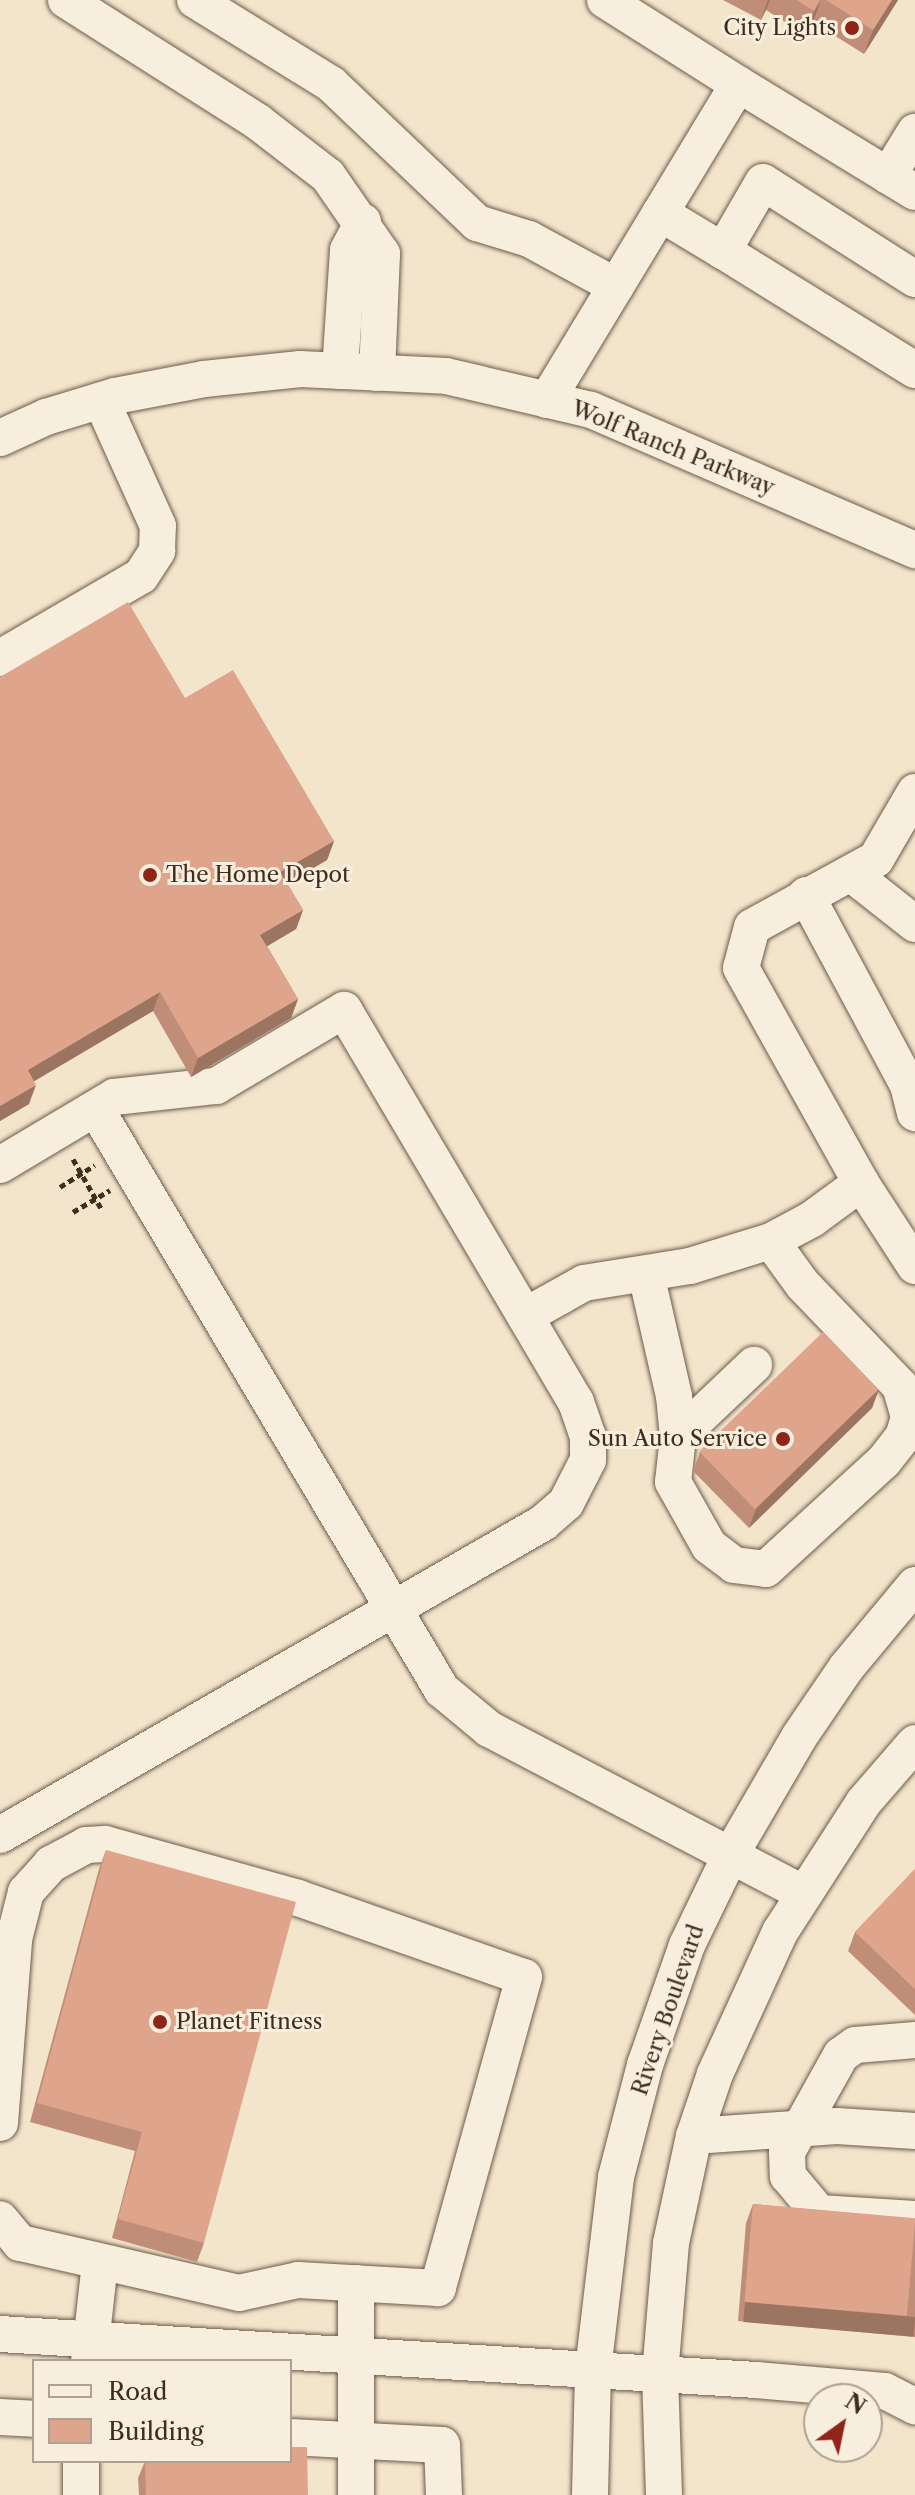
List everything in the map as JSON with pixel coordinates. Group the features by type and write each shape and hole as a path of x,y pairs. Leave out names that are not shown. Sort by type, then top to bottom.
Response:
{"street":[{"path":"66,0 258,122 328,176 363,222 382,254 377,373"},
{"path":"195,0 331,84 477,223 529,239 616,286"},
{"path":"605,0 902,184 915,132"},
{"path":"547,400 738,84"},
{"path":"723,251 763,182 915,279"},
{"path":"660,213 915,370"},
{"path":"340,371 348,250 363,222"},
{"name":"Wolf Ranch Parkway","path":"0,438 101,400 204,379 300,369 446,376 591,410 915,550"},
{"path":"0,658 141,576 157,551 158,526 101,400"},
{"path":"915,792 891,839 853,875 806,895 752,927 741,968 861,1183 915,1266"},
{"path":"853,875 915,924"},
{"path":"806,895 908,1085 915,1113"},
{"path":"0,1165 114,1097 216,1086 344,1010 584,1419 588,1460 577,1488 543,1523 0,1835"},
{"path":"96,1109 426,1668 461,1710 545,1760 803,1893"},
{"path":"525,1316 584,1283 646,1274 771,1241 812,1219 861,1183"},
{"path":"646,1274 674,1396 678,1437 673,1482 691,1518 721,1558 759,1571 779,1562 903,1437 909,1417 905,1392 803,1285 771,1241"},
{"path":"678,1437 754,1365"},
{"name":"Rivery Boulevard","path":"590,2495 593,2370 616,2177 645,2065 687,1945 731,1854 807,1725 915,1585"},
{"path":"664,2495 660,2374 671,2243 694,2136 738,2017 803,1893 863,1803 915,1743"},
{"path":"0,2123 14,1939 26,1892 51,1864 86,1845 105,1844 298,1898 524,1977 438,2288 298,2280 239,2293 20,2243 0,2219"},
{"path":"915,2040 855,2045 841,2055 796,2130 787,2152 788,2176 819,2213 915,2219"},
{"path":"694,2136 837,2126 915,2131"},
{"path":"90,2350 100,2263"},
{"path":"356,2283 356,2495"},
{"path":"0,2334 90,2350 356,2356 885,2391 915,2406"},
{"path":"0,2417 32,2419"},
{"path":"292,2437 442,2445 444,2495"},
{"path":"81,2463 81,2495"}],"path":[{"path":"70,1154 102,1210"},
{"path":"60,1187 103,1160"},
{"path":"73,1212 117,1185"}],"building":[{"path":"797,0 820,0 814,11"},
{"path":"826,0 892,0 873,30"},
{"name":"The Home Depot","path":"128,602 185,698 233,670 334,841 280,872 303,910 260,935 298,999 198,1058 160,992 28,1070 36,1085 0,1106 0,677"},
{"name":"Sun Auto Service","path":"823,1332 879,1390 755,1509 699,1451"},
{"name":"Planet Fitness","path":"106,1850 296,1902 204,2243 118,2219 142,2132 37,2103"},
{"path":"915,1869 915,1989 855,1932"},
{"path":"753,2204 915,2218 907,2316 744,2302"},
{"path":"292,2447 307,2447 308,2495 146,2495 145,2463 292,2463"}],"place":[{"name":"City Lights","path":"852,28"},
{"name":"The Home Depot","path":"150,875"},
{"name":"Sun Auto Service","path":"783,1439"},
{"name":"Planet Fitness","path":"160,2022"}]}
